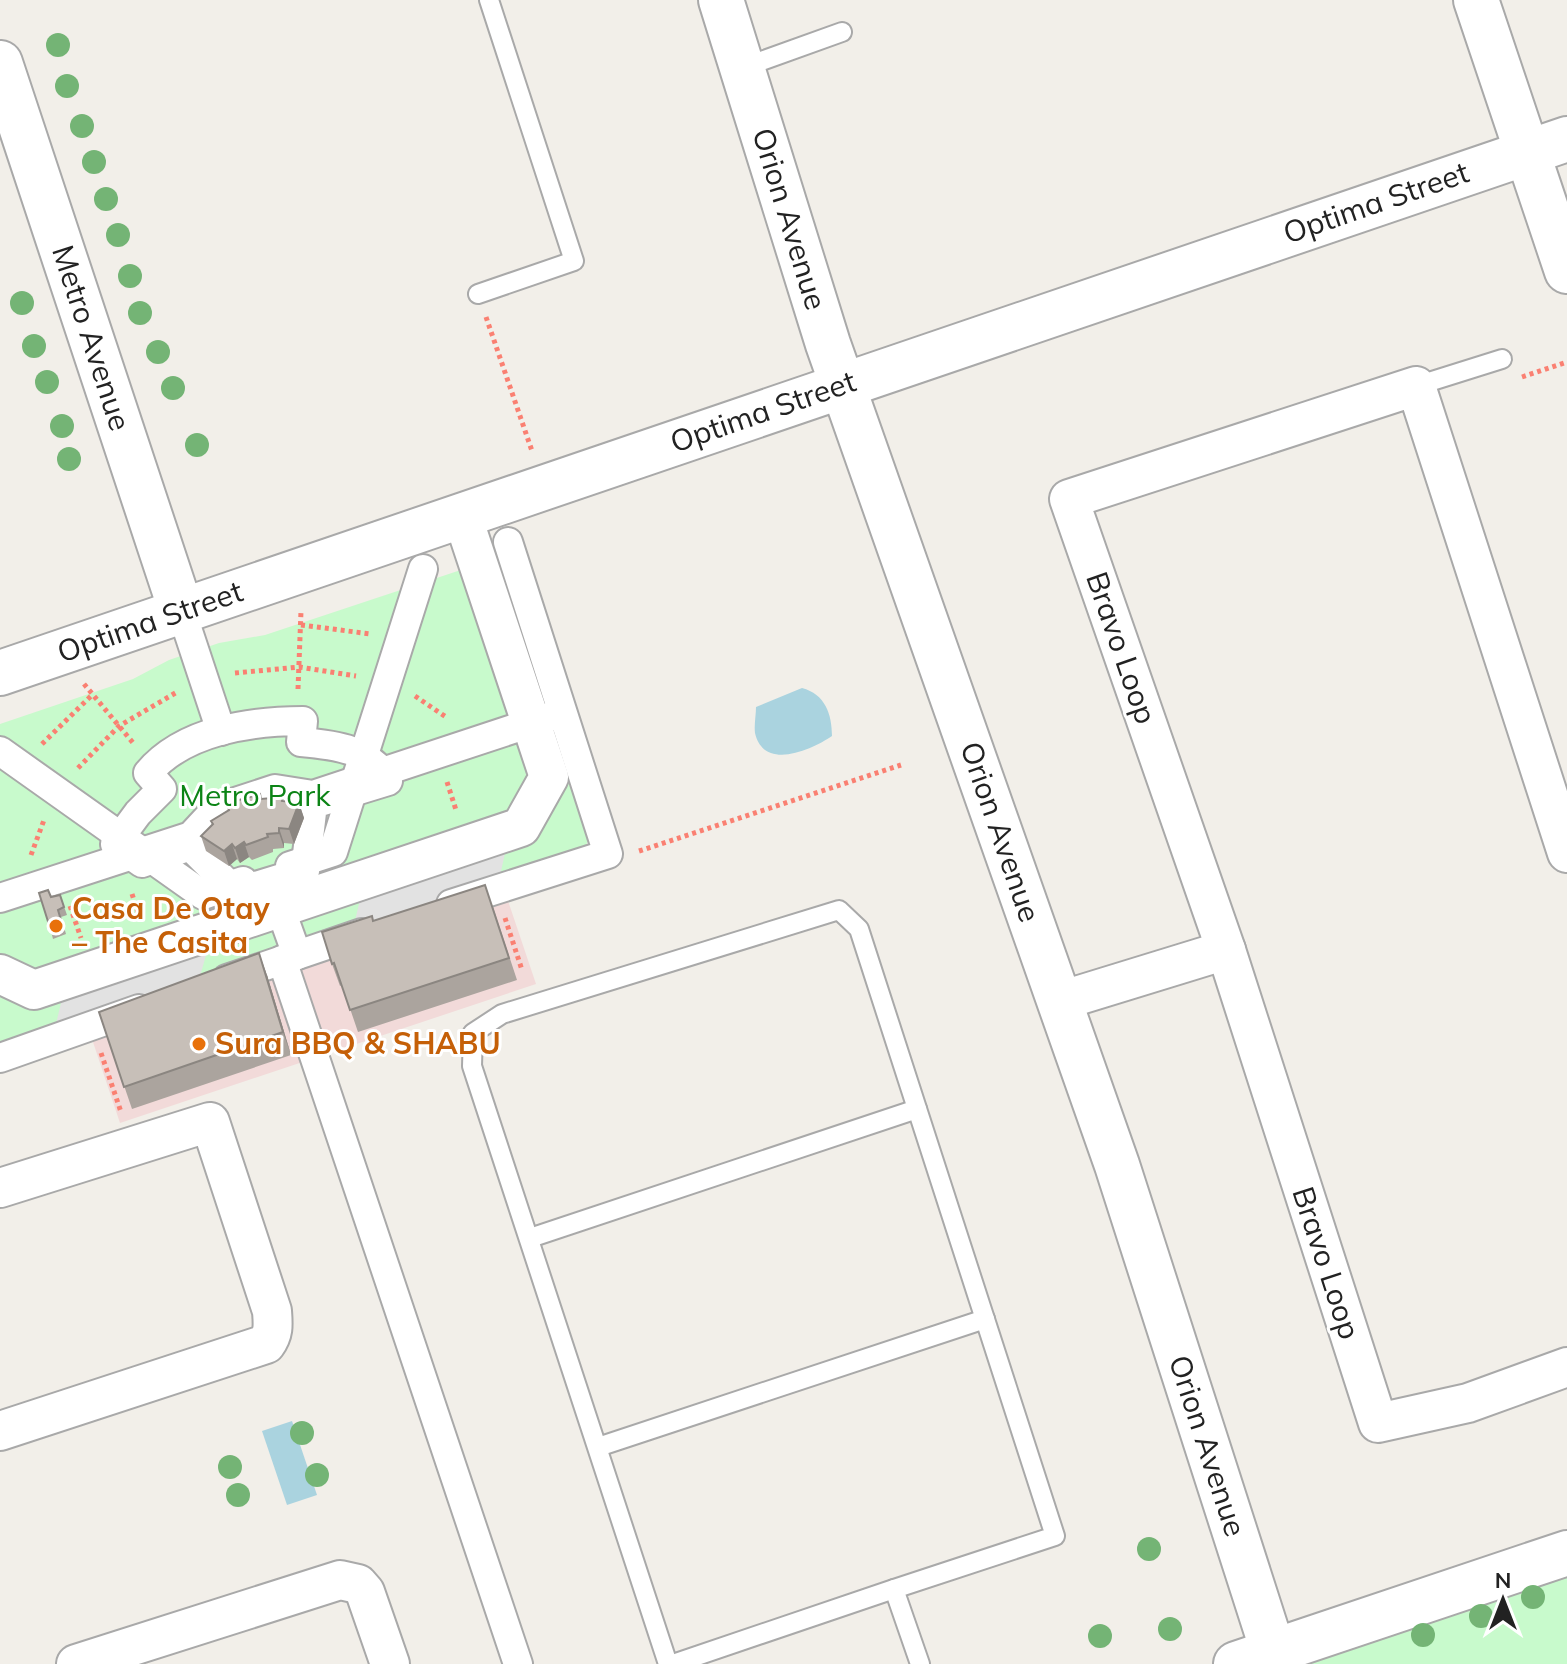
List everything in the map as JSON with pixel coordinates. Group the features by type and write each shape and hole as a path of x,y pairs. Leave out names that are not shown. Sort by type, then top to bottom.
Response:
{"street":[{"name":"Orion Avenue","path":"721,0 843,384 1117,1165 1262,1660"},
{"path":"1476,0 1547,146 1567,271"},
{"name":"Metro Avenue","path":"0,63 182,613"},
{"name":"Optima Street","path":"0,673 1547,146"},
{"path":"1416,386 1567,853"},
{"name":"Bravo Loop","path":"1416,386 1069,499 1226,950 1378,1423 1468,1403 1567,1367"},
{"path":"425,913 608,854 462,515"},
{"path":"0,751 134,852 203,895 230,886 273,887 467,845 521,827 549,777 547,718 508,542"},
{"path":"0,974 34,990 151,951 273,887 306,860 333,852 364,775 399,643 423,569"},
{"path":"182,613 221,731"},
{"path":"0,898 191,836 217,808 275,789 313,795 364,775 547,718"},
{"path":"134,852 162,789 148,773 184,747 221,731 258,723 303,721 301,742 364,775"},
{"path":"273,887 289,957 518,1664"},
{"path":"195,990 382,926"},
{"path":"1060,1001 1226,950"},
{"path":"0,1058 165,1000"},
{"path":"0,1188 210,1122 272,1311 273,1324 273,1335 266,1344 0,1431"},
{"path":"1262,1660 1567,1553"},
{"path":"76,1664 340,1580 358,1584 365,1592 390,1664"}],"lane":[{"path":"478,294 574,261 489,0"},
{"path":"742,68 842,32"},
{"path":"1416,386 1502,359"},
{"path":"839,910 859,929 1055,1536 670,1664 530,1238 472,1066 473,1033 502,1014 839,910"},
{"path":"530,1238 917,1109"},
{"path":"598,1447 985,1319"},
{"path":"894,1589 920,1664"}],"path":[{"path":"478,294 532,452"},
{"path":"296,721 301,610"},
{"path":"301,625 361,632 399,643"},
{"path":"83,683 153,767"},
{"path":"24,768 47,738 93,694"},
{"path":"438,754 467,845"},
{"path":"134,852 151,951"},
{"path":"61,878 92,970"},
{"path":"496,890 522,970"},
{"path":"93,1026 122,1116"}],"shaded area":[{"path":"510,831 499,880 353,929 365,879"},
{"path":"501,880 536,984 120,1123 85,1018"},
{"path":"213,930 199,980 55,1028 67,978"}],"green space":[{"name":"Metro Park","path":"503,556 592,832 583,852 0,1044 0,724 133,679 169,660 219,643 265,635"},
{"path":"1567,1553 1567,1664 1277,1664"}],"water":[{"path":"802,688 816,695 826,706 832,736 790,754 768,752 760,745 755,733 756,707"},
{"path":"292,1421 317,1495 287,1505 262,1431"}],"building":[{"path":"260,794 261,799 283,797 282,801 299,803 289,829 279,828 279,833 267,834 268,837 246,845 244,842 235,848 232,844 224,851 201,836 213,824 211,821 229,810 227,805"},
{"path":"485,885 509,958 350,1010 322,932 372,916 373,921"},
{"name":"Casa De Otay – The Casita","path":"48,890 51,897 60,895 64,907 58,910 63,927 51,931 39,893"},
{"name":"Sura BBQ & SHABU","path":"259,953 283,1032 124,1087 99,1012"}],"place":[{"name":"Casa De Otay – The Casita","path":"56,926"},
{"name":"Sura BBQ & SHABU","path":"199,1044"}]}
